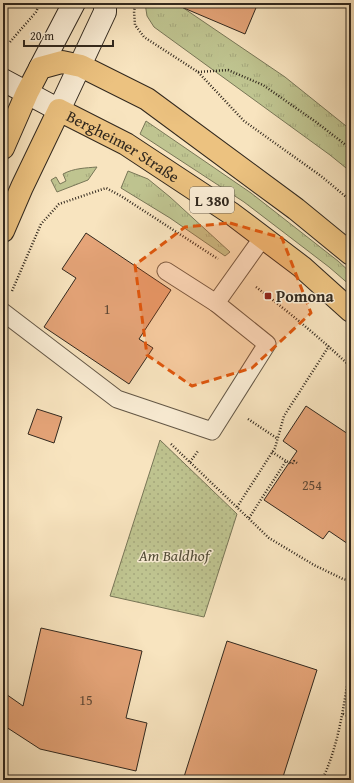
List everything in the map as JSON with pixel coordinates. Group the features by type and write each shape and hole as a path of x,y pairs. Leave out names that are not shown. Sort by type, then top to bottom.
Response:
{"main road":[{"path":"3,148 27,93 74,3"},
{"path":"3,231 22,187 81,66 105,12 105,3"},
{"name":"L 380","path":"40,68 62,62 81,66 147,99 296,209 351,254"},
{"name":"Bergheimer Straße","path":"3,80 126,144 232,214 302,267 351,311"}],"lane":[{"path":"216,303 263,237"},
{"path":"6,304 117,399 212,431 268,344 216,303 166,271"}],"path":[{"path":"10,42 36,12 40,3"},
{"path":"136,3 134,11 135,25 144,37 198,72 244,121 321,176 351,201"},
{"path":"198,72 228,70 263,85 316,122 351,149"},
{"path":"6,304 40,224 60,204 106,188"},
{"path":"237,507 275,448 284,416 329,346"},
{"path":"228,406 278,439"},
{"path":"168,442 269,538 286,550 314,565 351,581"},
{"path":"272,452 292,464 294,461 297,463"},
{"path":"249,518 286,461"},
{"path":"322,780 335,748 351,668"},
{"path":"343,714 351,717"}],"highlighted area":[{"path":"230,223 282,238 311,313 252,368 192,386 147,355 135,265 185,227"}],"green space":[{"path":"145,3 176,3 285,77 351,130 351,172 330,155 154,27 147,16"},
{"path":"146,121 251,193 338,261 351,273 351,286 329,267 244,202 140,134"},
{"path":"97,167 88,180 57,192 51,180 56,177 60,184 66,181 63,174 67,172"},
{"path":"128,171 148,179 230,252 225,256 170,218 121,188"},
{"name":"Am Baldhof","path":"160,440 237,514 204,617 110,596"}],"building":[{"path":"172,3 258,3 245,34"},
{"path":"86,233 171,290 139,339 153,348 129,384 44,327 76,278 62,269"},
{"path":"306,406 351,436 351,546 329,531 323,539 264,500 297,451 283,441"},
{"path":"37,409 62,417 54,443 28,434"},
{"path":"41,628 142,651 126,718 147,723 136,771 40,749 3,725 3,692 23,706"},
{"path":"227,641 317,670 282,780 183,780"}],"place":[{"name":"Pomona","path":"268,296"}]}
